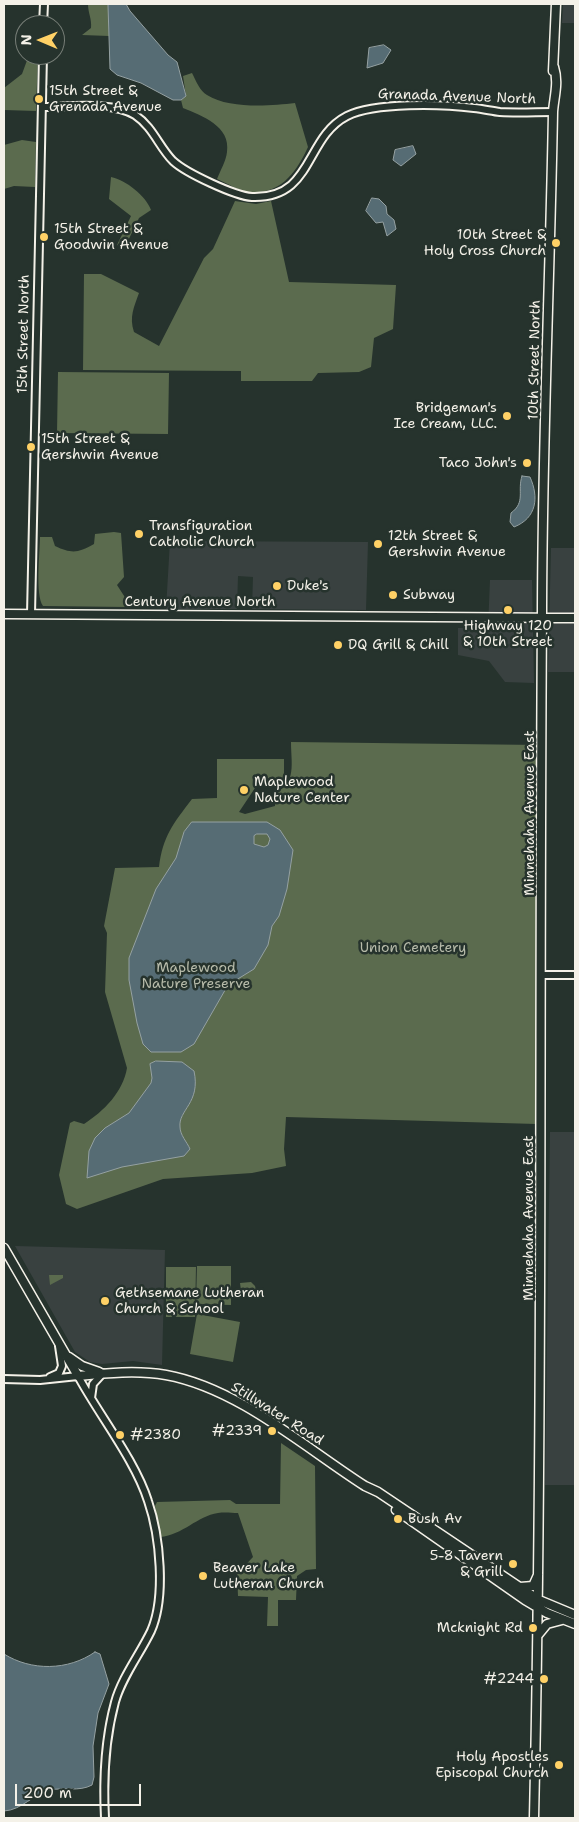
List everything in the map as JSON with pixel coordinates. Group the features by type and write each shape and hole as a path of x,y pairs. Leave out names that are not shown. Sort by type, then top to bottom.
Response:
{"main road":[{"name":"10th Street North","path":"542,618 554,102 551,86 554,67 556,4"},
{"name":"Century Avenue North","path":"4,614 575,618"},
{"name":"Minnehaha Avenue East","path":"534,1818 539,1604 542,618"},
{"path":"4,1248 78,1376"},
{"path":"64,1352 82,1366 103,1373"},
{"name":"Stillwater Road","path":"78,1376 103,1373 165,1375 210,1388 252,1411 365,1486 470,1563 539,1604"},
{"name":"Stillwater Road","path":"365,1486 379,1493 520,1587 539,1604"},
{"path":"520,1587 532,1586 539,1571"},
{"path":"539,1604 575,1615"},
{"path":"539,1604 564,1620 575,1624"},
{"path":"538,1635 547,1624 564,1620"}],"street":[{"name":"15th Street North","path":"31,614 43,65"},
{"name":"Granada Avenue North","path":"42,107 111,107 128,112 147,125 173,161 185,169 234,192 252,197 284,191 292,186 301,177 320,140 333,126 346,116 366,108 429,106 472,108 498,112 553,112"},
{"path":"542,975 575,975"},
{"path":"43,1380 61,1370 62,1356 58,1342"},
{"path":"91,1399 93,1384 103,1373"},
{"path":"4,1379 43,1380 78,1376 132,1466 148,1500 160,1581 159,1601 152,1629 115,1703 105,1775 105,1818"}],"shaded area":[{"path":"563,4 575,4 575,23 562,23"},
{"path":"170,541 368,542 366,610 252,609 253,577 238,576 237,609 166,609"},
{"path":"551,548 575,548 575,672 548,672"},
{"path":"490,580 532,580 534,683 505,682 489,661 458,655 458,628 488,628"},
{"path":"550,1132 575,1132 575,1485 545,1485"},
{"name":"Gethsemane Lutheran Church & School","path":"15,1246 165,1250 162,1365 133,1361 102,1364 90,1362 75,1352"}],"green space":[{"path":"88,4 108,4 109,36 82,35 91,28"},
{"path":"25,65 38,65 36,111 4,110 4,88 22,74"},
{"path":"192,73 198,85 205,93 227,103 274,105 295,103 308,147 299,165 286,180 271,190 246,192 217,179 227,152 227,143 224,135 214,123 183,108 181,100 186,96 183,76"},
{"path":"22,140 36,142 35,187 14,186 4,189 4,145"},
{"path":"111,177 123,181 135,189 145,199 151,210 139,218 124,249 117,245 131,216 109,199"},
{"path":"235,201 256,204 271,201 289,282 396,285 393,329 374,338 371,367 359,372 318,373 312,381 241,381 241,371 83,370 84,274 101,274 139,293 132,317 134,332 159,346 204,258 213,249"},
{"path":"58,372 169,373 168,434 57,433"},
{"path":"121,533 124,577 117,585 128,602 127,607 43,606 39,593 40,537 52,537 55,546 75,551 94,544 95,534"},
{"path":"291,742 539,745 537,1124 286,1117 284,1149 286,1166 252,1173 163,1179 77,1209 66,1204 59,1175 70,1123 74,1121 84,1124 99,1113 117,1093 127,1068 105,992 107,933 104,926 115,868 159,867 166,838 192,799 217,798 217,759 284,759 284,780 281,784 270,787 264,784 257,785 239,812 245,814 275,806 275,793 287,784 290,778 292,765"},
{"path":"197,1266 231,1266 231,1305 196,1304"},
{"path":"166,1267 196,1267 195,1317 166,1317"},
{"path":"49,1275 63,1275 63,1278 50,1285"},
{"path":"251,1282 255,1286 257,1294 242,1298 240,1283"},
{"path":"197,1314 240,1322 233,1362 190,1354"},
{"path":"281,1443 315,1466 316,1569 306,1570 297,1576 296,1600 278,1600 278,1626 267,1626 268,1597 238,1596 237,1574 253,1557 238,1513 210,1515 176,1533 160,1537 155,1506 157,1502 230,1500 236,1504 280,1504"}],"water":[{"path":"126,4 168,55 177,62 186,96 181,100 173,100 141,83 117,75 110,69 108,5"},
{"path":"384,45 391,50 383,63 367,68 369,48"},
{"path":"413,146 416,154 401,166 393,160 395,150"},
{"path":"372,198 379,199 386,206 387,214 394,220 396,229 387,236 383,222 376,223 366,211"},
{"path":"522,476 530,477 535,492 534,506 527,518 514,527 510,522 511,513 516,509 520,500"},
{"path":"192,822 267,822 280,830 293,850 287,889 279,916 272,926 268,945 254,969 228,985 194,1044 181,1052 151,1052 143,1044 137,1023 129,980 129,958 156,889 176,858 184,832","holes":["257,834 267,834 270,839 268,845 264,847 254,844 254,836"]},
{"path":"156,1061 182,1062 194,1071 194,1091 180,1121 182,1136 190,1149 184,1156 122,1167 87,1178 89,1151 95,1138 105,1128 129,1113 151,1083 150,1064"},
{"path":"95,1652 100,1654 109,1684 98,1713 93,1746 94,1777 92,1785 77,1789 50,1790 16,1808 4,1811 4,1654 26,1664 50,1666 73,1663"}],"place":[{"name":"15th Street & Grenada Avenue","path":"39,99"},
{"name":"15th Street & Goodwin Avenue","path":"44,237"},
{"name":"10th Street & Holy Cross Church","path":"556,243"},
{"name":"Bridgeman's Ice Cream, LLC.","path":"507,416"},
{"name":"15th Street & Gershwin Avenue","path":"31,447"},
{"name":"Taco John's","path":"527,463"},
{"name":"Transfiguration Catholic Church","path":"139,534"},
{"name":"12th Street & Gershwin Avenue","path":"378,544"},
{"name":"Duke's","path":"277,586"},
{"name":"Subway","path":"393,595"},
{"name":"Highway 120 & 10th Street","path":"508,610"},
{"name":"DQ Grill & Chill","path":"338,645"},
{"name":"Maplewood Nature Center","path":"244,790"},
{"name":"Gethsemane Lutheran Church & School","path":"105,1301"},
{"name":"#2339","path":"272,1431"},
{"name":"#2380","path":"120,1435"},
{"name":"Bush Av","path":"398,1519"},
{"name":"5-8 Tavern & Grill","path":"513,1564"},
{"name":"Beaver Lake Lutheran Church","path":"203,1576"},
{"name":"Mcknight Rd","path":"533,1628"},
{"name":"#2244","path":"544,1679"},
{"name":"Holy Apostles Episcopal Church","path":"559,1765"}],"park label":[{"name":"Union Cemetery","path":"413,948"},
{"name":"Maplewood Nature Preserve","path":"196,976"}]}
